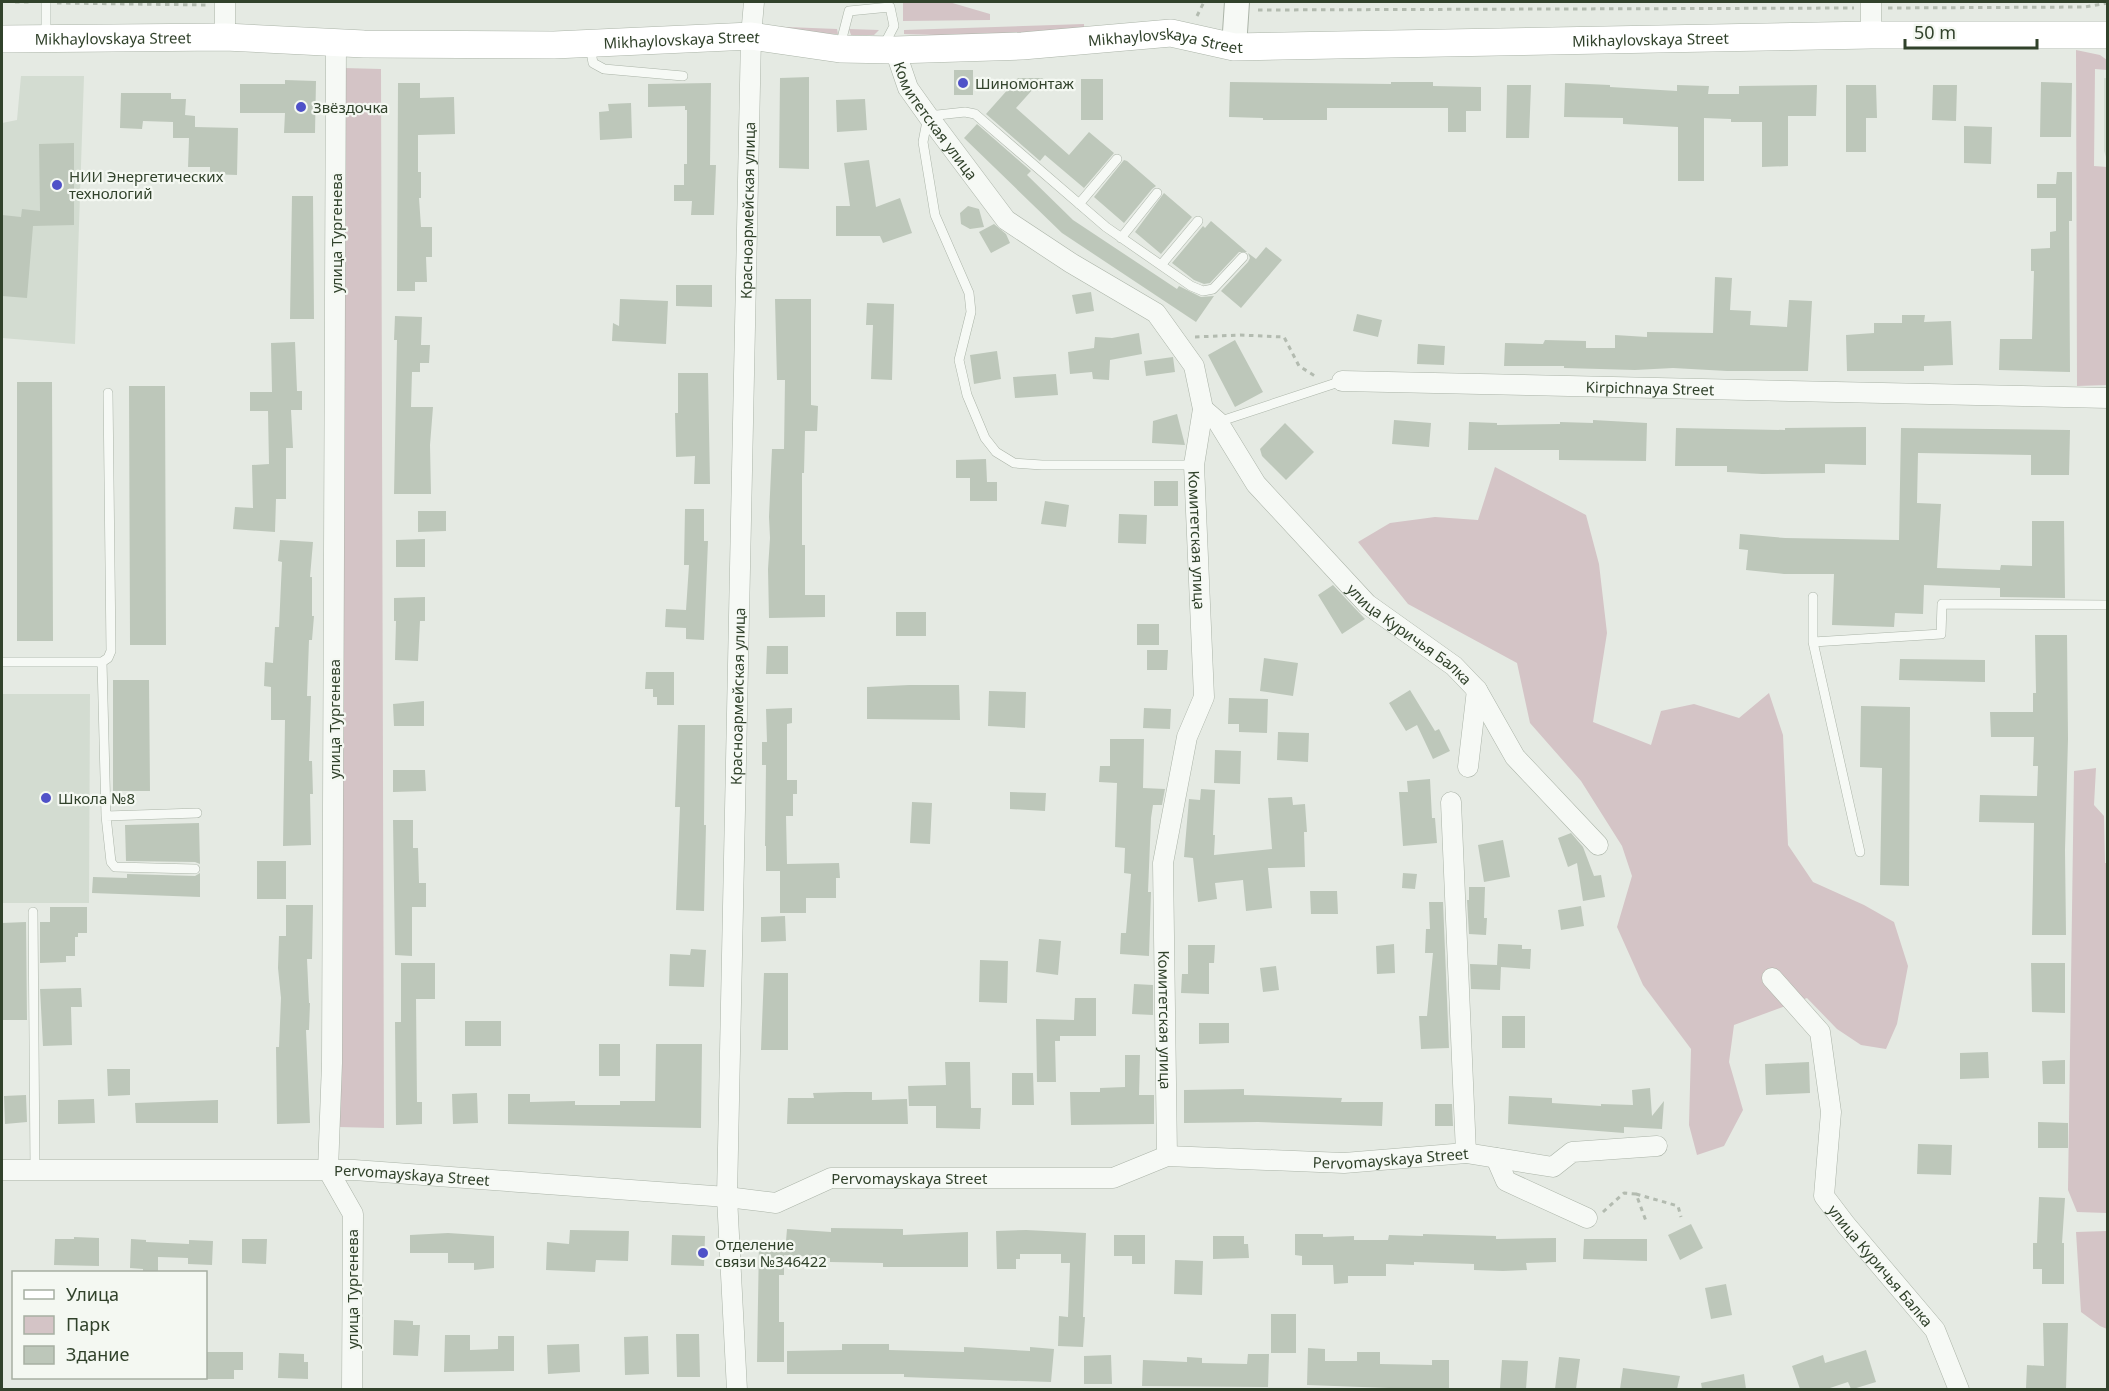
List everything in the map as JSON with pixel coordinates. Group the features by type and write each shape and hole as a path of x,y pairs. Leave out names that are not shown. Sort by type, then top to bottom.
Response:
{"main road":[{"name":"Mikhaylovskaya Street","path":"2,39 225,37 376,44 590,44 751,36 840,49 888,50 1022,46 1171,33 1234,47 1871,35 2108,35"}],"street":[{"path":"225,2 225,37"},
{"name":"Красноармейская улица","path":"737,1389 727,1197 751,36 754,2"},
{"path":"1871,5 1871,35"},
{"path":"1234,47 1237,6"},
{"name":"улица Тургенева","path":"336,42 332,1051 328,1170 352,1214 352,1389"},
{"name":"Комитетская улица","path":"888,50 908,88 1006,220 1071,263 1156,313 1194,366 1203,409 1194,465 1204,697 1187,737 1163,863 1167,1156"},
{"name":"Kirpichnaya Street","path":"1336,383 2108,398"},
{"path":"1203,409 1218,422"},
{"name":"улица Куричья Балка","path":"1218,422 1256,484 1366,604 1454,666 1477,690 1515,757 1598,845"},
{"path":"1468,767 1477,690"},
{"name":"Pervomayskaya Street","path":"2,1170 365,1171 727,1197 776,1203 831,1178 1113,1179 1167,1156 1344,1163 1466,1153 1450,802"},
{"name":"улица Куричья Балка","path":"1772,978 1820,1032 1831,1112 1824,1196 1935,1330 1959,1389"},
{"path":"1466,1153 1553,1167 1572,1152 1657,1146"},
{"path":"1496,1158 1506,1181 1587,1218"}],"lane":[{"path":"46,2 46,39"},
{"path":"840,49 849,11 890,7 894,26 888,50"},
{"path":"590,44 593,63 604,69 683,76"},
{"path":"1194,465 1014,463 996,452 985,438 967,395 959,360 971,312 969,293 935,215 922,142 928,116 965,112 975,114 1121,238 1191,286 1203,291 1213,289 1243,256"},
{"path":"1079,204 1117,159"},
{"path":"1121,238 1158,193"},
{"path":"1161,265 1198,221"},
{"name":"Kirpichnaya Street","path":"1218,422 1336,383"},
{"path":"2,662 102,662 108,658 111,651 108,393"},
{"path":"1813,597 1813,642 1860,852"},
{"path":"1813,642 1941,634 1942,604 2108,605"},
{"path":"102,662 106,816 111,862 115,867 195,869"},
{"path":"106,816 197,813"},
{"path":"33,912 35,1170"}],"path":[{"path":"2085,2 2085,7"},
{"path":"1237,6 2085,7 2108,3"},
{"path":"1162,322 1186,337 1240,335 1284,337 1299,366 1336,383"},
{"path":"1587,1218 1600,1214 1624,1193 1636,1194 1678,1206 1681,1217"},
{"path":"1636,1194 1646,1221"}],"shaded area":[{"path":"21,76 84,76 75,344 2,338 2,123 17,120"},
{"path":"2104,78 2108,78 2106,157 2104,151"},
{"name":"Школа №8","path":"2,694 90,694 89,903 2,903"}],"green space":[{"path":"903,2 949,2 990,14 990,20 903,21"},
{"path":"1084,24 1084,27 999,37 904,34 904,30"},
{"path":"759,26 837,29 838,34 759,32"},
{"path":"849,29 879,30 874,35 851,35"},
{"path":"2076,50 2100,55 2107,60 2107,70 2095,69 2094,166 2107,167 2107,385 2077,386"},
{"path":"343,68 381,69 384,1128 338,1127"},
{"path":"1495,467 1586,515 1599,564 1607,633 1593,722 1651,745 1661,711 1694,704 1739,718 1769,693 1783,735 1788,845 1813,882 1864,905 1894,922 1908,966 1897,1024 1886,1049 1861,1045 1837,1029 1807,998 1734,1025 1729,1062 1743,1110 1724,1146 1697,1155 1689,1125 1691,1049 1643,985 1617,927 1632,876 1622,846 1581,781 1530,723 1517,663 1408,604 1358,542 1390,523 1435,517 1478,520"},
{"path":"2096,768 2094,805 2104,816 2105,863 2108,863 2107,1213 2077,1212 2068,1190 2074,771"},
{"path":"2108,1231 2107,1329 2081,1312 2076,1232"}],"building":[{"name":"Шиномонтаж","path":"954,70 973,70 973,95 954,95"},
{"path":"809,77 809,169 779,168 780,78"},
{"path":"1018,78 1043,78 1016,108 1069,155 1089,132 1114,153 1084,188 1045,155 1040,161 986,114"},
{"path":"1081,79 1103,79 1103,120 1081,120"},
{"path":"285,80 316,81 315,133 284,133 285,113 240,113 240,84 285,84"},
{"path":"1230,82 1391,84 1391,82 1433,82 1433,86 1481,87 1481,111 1466,111 1466,132 1448,132 1448,108 1327,108 1327,120 1263,120 1263,118 1229,117"},
{"path":"2041,82 2072,83 2071,137 2040,137"},
{"path":"398,83 420,83 420,98 454,97 455,134 418,135 421,227 432,227 432,257 426,257 427,282 415,282 415,291 397,291"},
{"path":"711,83 710,165 716,165 714,215 691,215 692,201 674,201 674,185 684,185 684,164 687,164 687,110 685,106 648,107 648,84"},
{"path":"1565,83 1677,91 1677,85 1709,86 1708,94 1739,94 1739,86 1817,85 1816,116 1788,116 1788,166 1762,167 1762,122 1731,122 1731,119 1704,118 1704,181 1678,181 1678,127 1623,124 1623,118 1564,117"},
{"path":"1507,85 1531,85 1529,138 1506,138"},
{"path":"1846,85 1876,85 1877,118 1866,118 1866,152 1846,152"},
{"path":"1933,85 1957,85 1956,121 1932,120"},
{"path":"121,93 171,93 171,99 186,99 185,115 195,116 195,127 238,128 237,175 210,174 210,167 188,167 189,138 173,138 173,122 143,121 142,129 120,128"},
{"path":"865,99 867,130 837,132 836,100"},
{"path":"631,103 632,138 600,140 599,112 609,111 608,104"},
{"path":"977,124 1031,171 1027,175 1073,220 1177,289 1179,286 1201,297 1214,296 1196,322 1062,233 964,138"},
{"path":"1964,126 1992,127 1991,164 1964,163"},
{"path":"74,143 74,225 33,226 27,298 2,296 2,215 21,217 22,209 40,211 39,144"},
{"path":"869,160 876,207 900,198 912,233 883,243 880,236 836,236 836,206 850,206 844,163"},
{"path":"1124,160 1156,186 1124,223 1094,197"},
{"path":"2057,172 2072,172 2072,221 2069,221 2070,372 1999,370 2000,339 2032,339 2034,271 2031,271 2031,249 2050,248 2050,232 2056,231 2056,198 2037,198 2037,184 2056,184"},
{"path":"1164,193 1192,217 1161,254 1135,232"},
{"path":"292,196 313,196 314,319 290,319"},
{"path":"968,206 979,209 984,227 970,229 961,224 960,213"},
{"path":"1211,221 1247,252 1239,252 1210,283 1204,284 1194,280 1172,263 1203,226 1205,228"},
{"path":"994,224 1006,234 1010,243 991,253 979,232"},
{"path":"1266,247 1282,260 1241,308 1221,291 1248,262 1250,258 1248,253 1256,259"},
{"path":"1715,277 1732,278 1730,310 1751,311 1750,325 1787,327 1789,300 1812,301 1808,371 1673,368 1635,370 1564,368 1564,366 1504,366 1505,343 1543,344 1545,340 1586,341 1586,348 1615,348 1615,335 1647,337 1647,332 1713,333"},
{"path":"676,285 712,285 712,307 676,306"},
{"path":"1091,292 1094,311 1076,314 1072,295"},
{"path":"620,299 668,301 666,344 612,341 613,323 619,326"},
{"path":"775,299 811,299 811,405 818,406 817,431 805,431 804,473 802,473 802,545 805,545 805,595 825,595 825,617 769,618 768,569 772,449 784,449 785,380 777,380"},
{"path":"867,303 894,304 892,380 871,379 873,325 866,325"},
{"path":"1357,314 1382,320 1378,337 1353,331"},
{"path":"1902,315 1925,315 1924,322 1951,321 1953,365 1924,366 1924,371 1847,371 1846,335 1874,333 1874,323 1902,323"},
{"path":"395,316 422,317 421,345 430,345 429,363 420,363 420,372 412,372 411,407 433,407 430,445 431,494 394,494 397,340 394,340"},
{"path":"1139,333 1142,354 1110,360 1109,380 1093,379 1092,372 1070,374 1068,352 1094,348 1095,337 1112,338"},
{"path":"1235,340 1263,392 1235,407 1208,355"},
{"path":"295,342 297,391 302,391 302,410 291,410 293,448 286,448 286,499 276,499 275,532 233,529 235,507 253,508 252,465 269,464 268,411 250,411 250,392 272,392 271,343"},
{"path":"1418,344 1445,346 1444,365 1417,364"},
{"path":"997,351 1001,379 974,384 970,355"},
{"path":"1173,357 1175,372 1146,376 1144,361"},
{"path":"678,373 708,373 710,484 694,484 695,456 676,457 675,413 678,413"},
{"path":"1056,374 1058,395 1015,398 1013,377"},
{"path":"17,382 52,382 53,641 17,641"},
{"path":"129,386 165,386 166,645 130,645"},
{"path":"1177,414 1185,445 1152,443 1153,421"},
{"path":"1394,420 1431,423 1429,447 1392,444"},
{"path":"1593,420 1647,423 1646,461 1559,460 1559,450 1468,450 1469,422 1497,423 1497,425 1560,424 1560,422 1593,423"},
{"path":"1285,423 1314,452 1286,480 1262,456 1260,449"},
{"path":"1866,427 1866,465 1825,464 1825,473 1762,474 1727,472 1727,466 1675,466 1676,428 1785,430 1785,428"},
{"path":"1901,428 2070,430 2069,475 2031,475 2031,455 1918,453 1917,503 1941,504 1937,568 2000,570 2001,565 2032,566 2032,521 2064,521 2065,598 2000,597 2000,588 1924,585 1923,614 1895,613 1894,627 1832,625 1834,574 1784,574 1746,570 1748,550 1739,549 1740,534 1785,538 1899,540"},
{"path":"986,459 987,482 997,482 997,501 970,501 970,478 956,478 956,460"},
{"path":"1154,481 1178,481 1178,506 1154,506"},
{"path":"1045,501 1069,505 1066,527 1041,524"},
{"path":"685,509 704,509 704,541 708,541 704,640 686,639 686,628 665,627 666,609 686,610 689,565 684,565"},
{"path":"418,511 446,511 446,531 418,532"},
{"path":"1119,514 1147,515 1146,544 1118,543"},
{"path":"425,539 425,567 396,567 396,540"},
{"path":"280,540 313,542 310,577 312,577 312,616 314,616 312,640 309,640 307,696 311,696 309,761 312,761 313,794 310,794 311,845 283,846 285,720 271,720 271,687 264,686 265,662 273,663 275,627 279,627 282,562 278,561"},
{"path":"1333,585 1365,619 1342,634 1318,595"},
{"path":"425,597 425,621 420,621 418,661 395,660 394,598"},
{"path":"896,612 926,612 926,636 896,636"},
{"path":"1137,624 1159,624 1159,645 1137,645"},
{"path":"2035,635 2067,635 2066,935 2032,935 2034,823 1979,822 1980,795 2037,796 2038,766 2033,766 2034,737 1991,737 1990,712 2033,712 2033,693 2036,693"},
{"path":"767,646 788,646 788,674 766,674"},
{"path":"1147,650 1168,650 1167,670 1147,670"},
{"path":"1264,658 1298,663 1293,696 1260,691"},
{"path":"1900,659 1985,660 1985,682 1899,680"},
{"path":"646,672 674,672 674,705 657,705 657,697 653,697 653,689 645,689"},
{"path":"113,680 149,680 150,791 113,791"},
{"path":"959,685 960,720 867,719 867,687"},
{"path":"1410,690 1435,731 1439,729 1450,751 1433,759 1417,725 1406,731 1389,703"},
{"path":"989,691 1026,692 1025,728 988,726"},
{"path":"1229,698 1268,699 1267,733 1239,732 1239,724 1228,724"},
{"path":"424,701 424,726 394,726 393,704"},
{"path":"1861,706 1910,707 1909,886 1880,885 1882,768 1860,767"},
{"path":"792,708 792,723 787,724 787,780 797,780 797,794 793,794 793,816 786,816 787,864 839,863 840,878 836,878 836,898 806,898 806,913 780,913 780,871 766,871 766,765 762,765 762,742 767,742 766,709"},
{"path":"1144,708 1171,709 1170,729 1143,728"},
{"path":"678,725 705,725 704,911 676,910 680,807 675,807"},
{"path":"1278,732 1309,733 1308,762 1277,760"},
{"path":"1110,739 1144,739 1143,788 1165,789 1162,805 1153,805 1151,818 1148,892 1151,892 1149,956 1120,954 1121,933 1126,933 1131,874 1124,873 1125,848 1115,847 1117,783 1099,782 1100,766 1110,766"},
{"path":"1215,750 1241,751 1240,784 1214,783"},
{"path":"393,770 425,770 426,791 393,792"},
{"path":"1430,779 1432,818 1435,818 1437,843 1403,846 1399,792 1408,792 1407,781"},
{"path":"1201,789 1215,790 1214,855 1272,849 1268,798 1292,797 1293,805 1305,804 1307,832 1304,832 1305,867 1268,868 1272,908 1246,911 1243,880 1215,883 1217,899 1198,902 1193,858 1184,857 1189,799 1200,800"},
{"path":"1010,792 1046,793 1045,811 1010,809"},
{"path":"912,802 932,803 930,844 910,843"},
{"path":"393,820 413,820 413,848 418,848 419,883 426,883 426,907 412,907 412,956 395,955"},
{"path":"199,823 200,864 126,861 125,825"},
{"path":"1571,833 1583,847 1594,876 1601,875 1605,897 1583,901 1577,863 1568,867 1558,838"},
{"path":"1503,840 1510,877 1484,882 1478,845"},
{"path":"257,861 286,861 286,899 257,899"},
{"path":"200,873 200,897 92,893 93,877 127,878 127,874 195,876"},
{"path":"1403,873 1417,874 1415,889 1402,888"},
{"path":"1469,887 1485,887 1486,935 1469,934 1467,900 1469,900"},
{"path":"1310,891 1337,891 1338,914 1311,914"},
{"path":"1429,902 1443,902 1449,1048 1421,1049 1419,1016 1427,1016 1433,953 1425,953 1426,929 1430,929"},
{"path":"286,905 313,905 312,959 307,959 309,1030 306,1030 310,1123 277,1124 276,1047 279,1047 281,998 278,968 279,936 286,936"},
{"path":"1581,906 1584,926 1561,930 1558,910"},
{"path":"50,907 87,907 87,933 78,933 78,937 75,937 75,956 66,956 66,962 40,963 40,922 50,922"},
{"path":"785,916 786,941 761,942 761,917"},
{"path":"26,922 27,1020 2,1020 2,923"},
{"path":"1039,939 1061,941 1058,975 1036,972"},
{"path":"1394,944 1395,973 1377,974 1376,946"},
{"path":"1498,944 1522,945 1522,949 1531,949 1530,969 1501,967 1500,990 1471,989 1470,964 1497,965"},
{"path":"1188,945 1215,945 1214,963 1209,963 1209,994 1181,993 1182,974 1188,974"},
{"path":"691,949 706,950 704,987 669,986 670,954 690,955"},
{"path":"980,960 1008,961 1007,1003 979,1002"},
{"path":"401,963 435,963 435,999 416,999 417,1102 422,1102 422,1124 396,1125 395,1022 401,1022"},
{"path":"2031,963 2065,963 2065,1013 2032,1012"},
{"path":"1276,966 1279,990 1263,992 1260,968"},
{"path":"764,973 788,973 788,1050 761,1050"},
{"path":"1134,984 1153,985 1153,1015 1132,1014"},
{"path":"81,988 82,1007 71,1007 72,1045 43,1046 40,989"},
{"path":"1075,998 1096,998 1096,1036 1060,1036 1060,1041 1055,1041 1056,1082 1037,1082 1036,1019 1074,1020"},
{"path":"1502,1016 1525,1016 1525,1048 1502,1048"},
{"path":"465,1021 501,1021 501,1046 465,1046"},
{"path":"1199,1023 1229,1023 1229,1043 1199,1044"},
{"path":"599,1044 620,1044 620,1076 599,1076"},
{"path":"656,1044 702,1044 701,1128 508,1124 508,1094 530,1094 530,1102 575,1101 575,1105 620,1105 620,1101 655,1101"},
{"path":"1988,1052 1989,1078 1960,1079 1960,1053"},
{"path":"1125,1055 1140,1055 1139,1095 1154,1095 1154,1124 1071,1125 1070,1092 1100,1092 1100,1088 1125,1087"},
{"path":"2065,1060 2065,1084 2043,1084 2042,1061"},
{"path":"945,1062 970,1062 971,1108 981,1108 980,1129 936,1128 936,1106 909,1106 908,1086 946,1085"},
{"path":"1809,1062 1810,1093 1766,1095 1765,1064"},
{"path":"107,1069 130,1069 130,1095 108,1096"},
{"path":"1012,1073 1033,1073 1034,1105 1012,1105"},
{"path":"1650,1088 1652,1116 1664,1101 1662,1129 1624,1127 1624,1133 1508,1124 1509,1096 1552,1098 1552,1103 1633,1105 1632,1090"},
{"path":"1244,1089 1244,1095 1342,1098 1341,1102 1383,1102 1382,1126 1258,1122 1184,1123 1184,1090"},
{"path":"872,1092 872,1100 907,1099 908,1124 787,1124 788,1098 814,1098 813,1093"},
{"path":"477,1093 478,1123 453,1124 452,1094"},
{"path":"26,1095 27,1122 5,1124 4,1096"},
{"path":"94,1099 95,1123 58,1124 58,1100"},
{"path":"218,1100 218,1123 136,1123 135,1103"},
{"path":"1435,1104 1452,1104 1453,1126 1435,1126"},
{"path":"2038,1122 2068,1123 2068,1148 2038,1148"},
{"path":"1918,1144 1952,1145 1951,1175 1917,1174"},
{"path":"2039,1197 2065,1198 2062,1243 2064,1243 2064,1284 2042,1284 2042,1269 2033,1269 2033,1243 2037,1243"},
{"path":"1691,1224 1703,1248 1680,1260 1668,1235"},
{"path":"831,1228 903,1229 903,1235 968,1232 968,1267 883,1267 883,1263 830,1262 830,1258 784,1255 784,1275 779,1275 779,1322 784,1322 784,1362 757,1362 759,1241 786,1241 787,1229 831,1232"},
{"path":"570,1230 629,1231 628,1261 596,1260 595,1272 546,1270 547,1242 569,1244"},
{"path":"996,1231 1086,1233 1083,1347 1058,1346 1059,1316 1068,1317 1070,1263 1061,1263 1061,1254 1020,1254 1020,1259 1016,1259 1016,1269 997,1269"},
{"path":"448,1233 494,1236 494,1268 474,1270 474,1263 448,1263 448,1253 410,1253 410,1235"},
{"path":"1295,1234 1323,1234 1323,1237 1354,1236 1354,1240 1388,1240 1389,1235 1423,1236 1423,1234 1496,1236 1496,1239 1556,1238 1556,1262 1526,1263 1527,1270 1503,1271 1474,1270 1474,1264 1414,1262 1414,1265 1386,1264 1386,1276 1348,1276 1348,1283 1334,1284 1333,1265 1302,1265 1302,1256 1295,1255"},
{"path":"672,1235 705,1236 704,1266 671,1265"},
{"path":"1114,1235 1145,1235 1145,1264 1132,1264 1132,1256 1114,1256"},
{"path":"1213,1236 1244,1236 1244,1244 1248,1244 1249,1258 1213,1259"},
{"path":"74,1237 99,1238 99,1266 54,1265 55,1239 74,1239"},
{"path":"131,1239 189,1244 189,1240 213,1241 212,1265 188,1264 188,1258 158,1257 158,1271 130,1268"},
{"path":"242,1239 267,1239 266,1264 242,1263"},
{"path":"1584,1239 1647,1239 1647,1261 1583,1259"},
{"path":"1175,1260 1203,1261 1202,1295 1174,1294"},
{"path":"1726,1284 1732,1315 1711,1319 1705,1288"},
{"path":"1271,1314 1296,1314 1296,1353 1271,1353"},
{"path":"394,1320 413,1321 413,1325 420,1325 418,1356 393,1355"},
{"path":"2043,1323 2068,1323 2066,1389 2026,1388 2027,1365 2044,1366"},
{"path":"676,1334 699,1334 700,1377 677,1377"},
{"path":"445,1335 470,1335 470,1350 498,1349 498,1336 514,1336 514,1371 444,1372"},
{"path":"648,1336 649,1374 625,1375 624,1337"},
{"path":"579,1344 580,1372 548,1374 547,1345"},
{"path":"842,1344 889,1344 889,1350 964,1352 964,1347 1030,1351 1030,1347 1054,1349 1051,1382 904,1377 904,1374 787,1374 787,1351 842,1350"},
{"path":"1308,1348 1325,1349 1325,1361 1357,1361 1357,1352 1380,1352 1380,1364 1432,1365 1432,1360 1449,1360 1449,1389 1307,1385"},
{"path":"1866,1350 1876,1382 1853,1389 1848,1382 1827,1389 1800,1389 1792,1366 1823,1355 1825,1363"},
{"path":"207,1352 243,1352 243,1370 234,1370 234,1379 207,1379"},
{"path":"279,1353 304,1354 304,1362 308,1362 308,1379 278,1378"},
{"path":"1248,1354 1269,1354 1268,1387 1142,1386 1143,1360 1187,1362 1187,1357 1202,1358 1202,1363 1247,1364"},
{"path":"1111,1355 1112,1384 1084,1384 1084,1356"},
{"path":"1559,1357 1580,1359 1576,1389 1555,1389"},
{"path":"1502,1360 1528,1361 1526,1389 1500,1389"},
{"path":"1623,1368 1680,1376 1677,1389 1620,1389"},
{"path":"1744,1374 1746,1389 1702,1389 1701,1383"}],"place":[{"name":"Шиномонтаж","path":"963,83"},
{"name":"Звёздочка","path":"301,107"},
{"name":"НИИ Энергетических технологий","path":"57,185"},
{"name":"Школа №8","path":"46,798"},
{"name":"Отделение связи №346422","path":"703,1253"}]}
